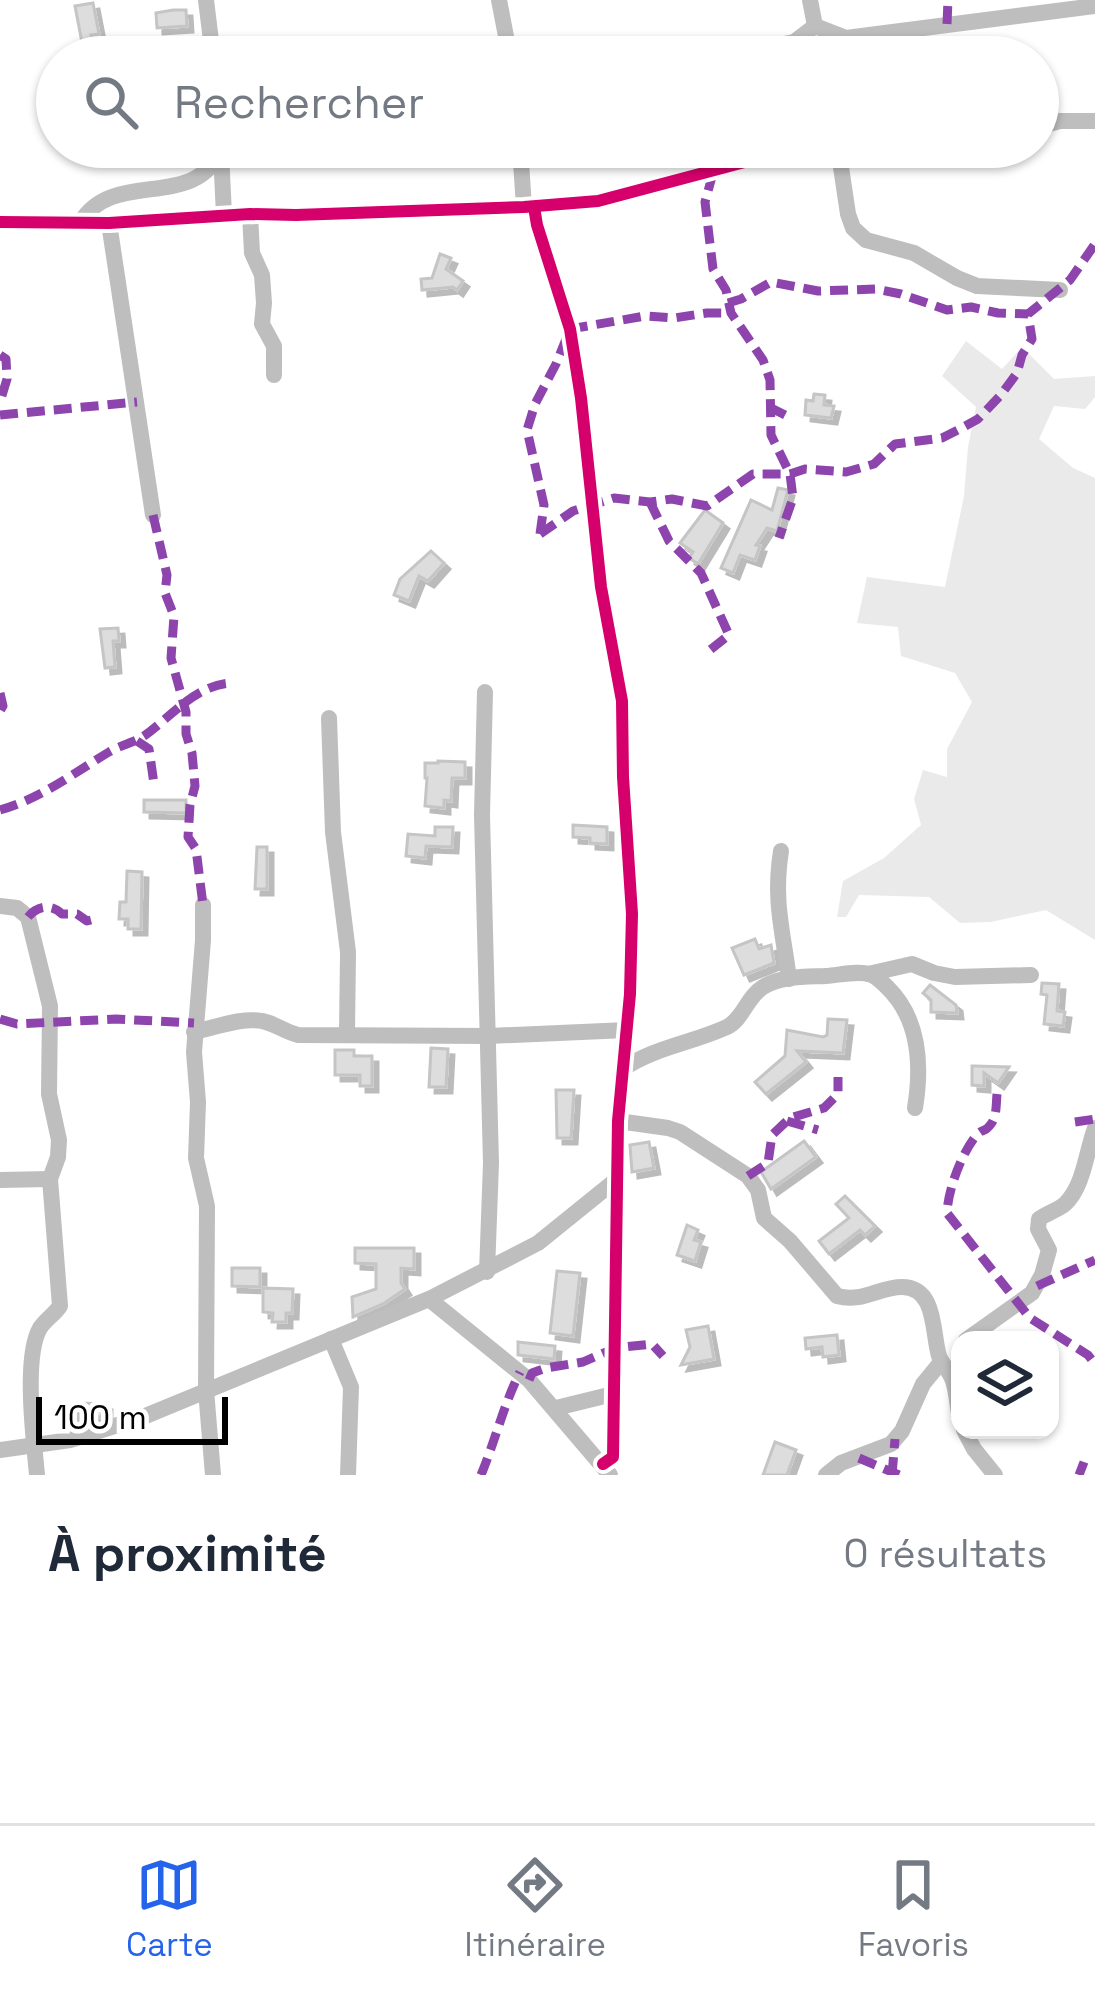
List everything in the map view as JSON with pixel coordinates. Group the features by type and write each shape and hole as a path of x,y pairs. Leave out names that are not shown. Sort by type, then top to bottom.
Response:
{"street":[{"path":"206,0 210,36"},
{"path":"499,0 506,36"},
{"path":"811,0 815,26 830,36"},
{"path":"918,36 1095,6"},
{"path":"802,36 815,26"},
{"path":"1059,121 1095,121"},
{"path":"80,224 93,206 110,196 172,188 205,168"},
{"path":"223,168 224,215"},
{"path":"429,1299 520,1372 607,1470 613,1457 618,1121 632,914 622,700 601,587 570,329 529,207 523,168"},
{"path":"0,222 80,224 529,207 598,201 730,168"},
{"path":"841,168 848,214 858,235 866,240 914,253 977,286 1060,290"},
{"path":"250,214 252,253 262,275 262,323 274,346 274,375"},
{"path":"109,223 153,515"},
{"path":"485,692 482,795 491,1163 487,1271"},
{"path":"329,718 333,832 348,952 347,1034"},
{"path":"781,851 777,911 789,979"},
{"path":"203,905 194,1032 196,1157 207,1206 206,1390 213,1475"},
{"path":"0,906 17,908 28,917 50,1006 49,1094 59,1140 50,1179 60,1306 40,1328 34,1350 37,1475"},
{"path":"624,1067 660,1048 729,1026 760,988 789,979 867,974 912,964 955,977 1031,975"},
{"path":"867,974 892,991 913,1026 919,1064 915,1108"},
{"path":"194,1032 246,1021 265,1021 298,1035 488,1036 627,1030"},
{"path":"618,1121 680,1132 743,1172 758,1190 769,1225 790,1241 837,1296 856,1299 903,1287 916,1291 934,1319 951,1379"},
{"path":"979,1331 1037,1286 1049,1250 1038,1229 1040,1219 1071,1198 1095,1128"},
{"path":"0,1180 50,1179"},
{"path":"0,1450 110,1428 429,1299 538,1244 616,1180"},
{"path":"331,1339 350,1377 348,1475"},
{"path":"826,1475 841,1463 891,1444 922,1384 951,1357"},
{"path":"556,1408 614,1394"},
{"path":"969,1439 995,1475"}],"shaded area":[{"path":"966,341 1002,369 1022,347 1054,379 1095,376 1095,397 1085,409 1054,406 1039,439 1073,468 1095,478 1095,940 1046,910 991,922 960,923 929,897 859,895 846,917 837,917 843,881 884,858 921,825 914,799 923,770 947,777 947,749 972,702 955,673 901,656 898,627 857,623 867,577 945,587 976,407 942,376"}],"building":[{"path":"93,3 99,34 81,36 75,6"},
{"path":"186,10 187,26 157,28 156,13"},
{"path":"440,254 451,258 446,269 463,281 457,290 422,290 421,279 432,278"},
{"path":"814,394 825,395 824,405 834,406 831,418 805,415 806,400 813,401"},
{"path":"778,488 788,490 777,531 767,528 756,545 760,546 755,560 740,555 733,573 721,568 751,500 772,510"},
{"path":"705,510 723,523 698,564 689,558 693,552 680,543"},
{"path":"431,551 444,563 428,581 419,576 409,601 394,595 400,579"},
{"path":"118,628 119,641 113,641 115,667 105,668 100,629"},
{"path":"465,762 465,778 452,778 451,801 444,800 444,808 425,806 425,763"},
{"path":"144,800 186,800 186,813 144,812"},
{"path":"573,825 607,827 607,844 573,837"},
{"path":"435,827 453,827 452,847 426,846 425,858 406,856 408,834 435,836"},
{"path":"257,847 267,847 267,889 255,889"},
{"path":"127,871 142,872 141,929 128,929 128,919 119,919 120,902 126,902"},
{"path":"755,939 759,949 771,945 774,963 744,975 732,948"},
{"path":"1042,983 1059,984 1057,1011 1065,1012 1063,1026 1044,1024 1047,995 1041,994"},
{"path":"930,985 956,1005 957,1013 931,1012 931,1000 923,993"},
{"path":"828,1019 847,1020 843,1053 797,1051 806,1062 766,1094 755,1082 785,1056 787,1030 823,1037"},
{"path":"431,1048 448,1049 446,1087 429,1087"},
{"path":"335,1050 372,1056 372,1086 360,1086 360,1075 335,1075"},
{"path":"972,1066 1009,1067 998,1083 984,1073 984,1086 972,1085"},
{"path":"556,1090 574,1090 571,1138 557,1138"},
{"path":"804,1141 816,1157 771,1189 761,1172"},
{"path":"649,1142 654,1168 632,1172 630,1145"},
{"path":"845,1196 875,1226 865,1235 860,1230 829,1254 819,1241 849,1218 836,1204"},
{"path":"687,1225 698,1230 694,1240 701,1242 695,1261 677,1255"},
{"path":"355,1248 414,1248 414,1269 401,1268 405,1289 353,1317 352,1297 376,1289 376,1264 355,1263"},
{"path":"232,1268 260,1268 260,1287 232,1286"},
{"path":"557,1271 580,1273 573,1336 550,1333"},
{"path":"263,1288 293,1289 292,1313 286,1313 286,1322 272,1322 273,1313 263,1312"},
{"path":"708,1326 714,1359 681,1365 690,1347 686,1330"},
{"path":"837,1335 839,1355 823,1357 822,1347 806,1349 805,1338"},
{"path":"518,1342 555,1346 554,1359 518,1355"},
{"path":"78,1403 106,1404 106,1415 70,1426 71,1421 78,1421"},
{"path":"775,1442 796,1450 787,1475 763,1475"}],"marked path":[{"path":"947,24 948,0"},
{"path":"713,173 705,202 713,269 726,290 731,313 763,360 770,380 771,435 790,474 793,498 779,538"},
{"path":"540,534 573,511 614,498 672,499 707,506 753,474 805,469 846,472 874,464 895,444 942,438 960,429 978,419 1017,373 1032,339 1028,314 1070,280 1095,244"},
{"path":"728,303 771,282 818,291 876,289 947,310 971,307 1028,314"},
{"path":"540,534 544,505 527,430 570,329 645,316 731,313"},
{"path":"0,355 6,359 7,379 0,402"},
{"path":"0,415 137,402"},
{"path":"769,407 791,418"},
{"path":"650,502 669,541 701,573 729,635 710,650"},
{"path":"153,515 167,575 165,593 174,616 171,658 192,753 195,786 188,837 196,849 203,905"},
{"path":"0,810 43,792 144,736 195,695 232,683"},
{"path":"0,693 0,711"},
{"path":"137,741 149,749 154,784"},
{"path":"28,917 49,907 91,920"},
{"path":"0,1019 17,1024 116,1019 194,1023"},
{"path":"748,1176 768,1163 772,1135 790,1118 824,1108 838,1094 838,1077"},
{"path":"997,1094 993,1121 975,1137 960,1163 947,1213 1030,1318 1095,1364"},
{"path":"1075,1122 1095,1119"},
{"path":"787,1121 818,1130"},
{"path":"1037,1286 1095,1260"},
{"path":"529,1380 532,1373 583,1362 615,1348 652,1344 663,1356"},
{"path":"481,1475 520,1372"},
{"path":"892,1475 895,1439"},
{"path":"859,1458 899,1475"},
{"path":"1079,1475 1084,1462"}],"cycle path":[{"path":"0,222 109,223 524,207 598,201 722,168"},
{"path":"534,207 570,329 601,587 622,701 632,914 618,1121 613,1457 603,1464"}]}
